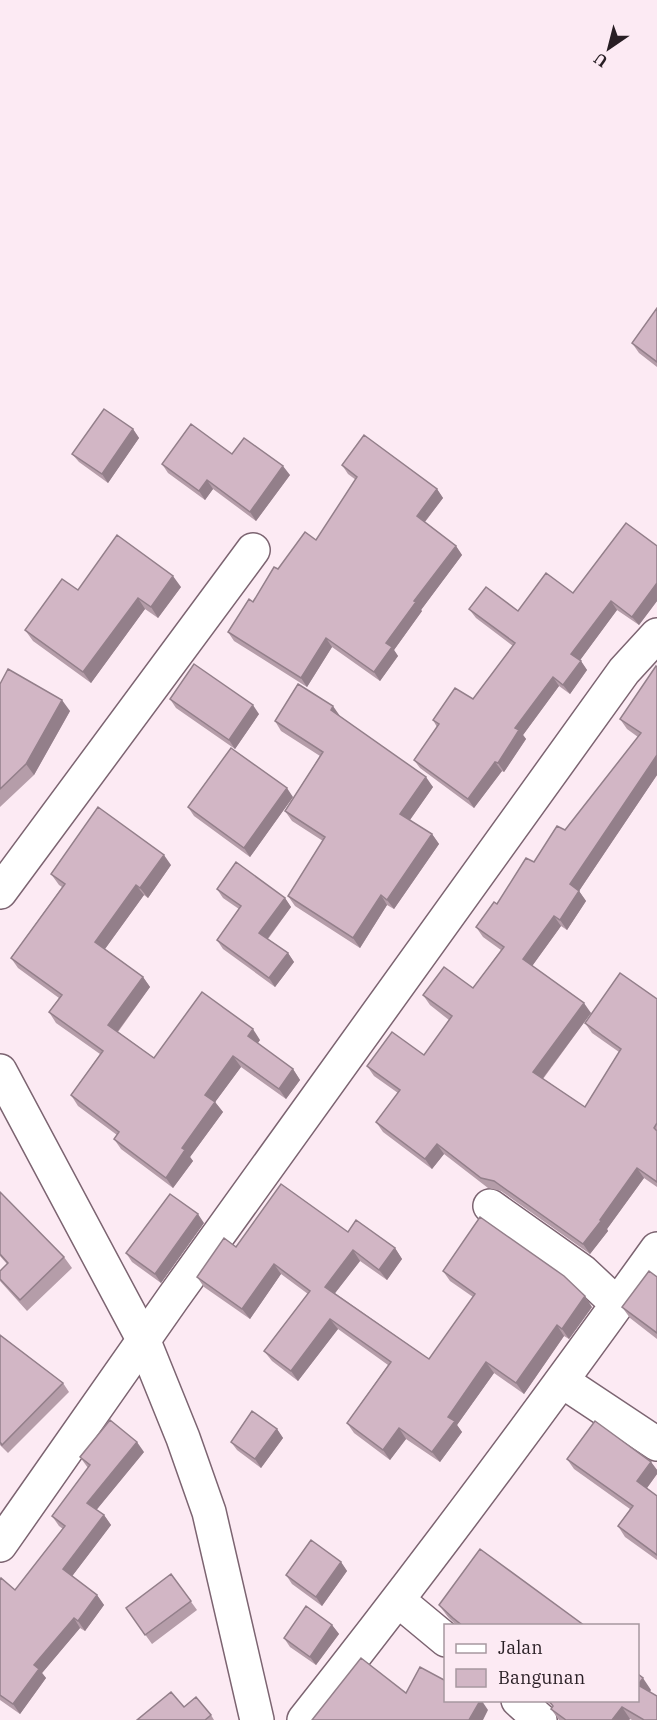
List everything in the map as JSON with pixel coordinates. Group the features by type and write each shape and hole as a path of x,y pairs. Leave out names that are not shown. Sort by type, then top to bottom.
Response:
{"street":[{"path":"0,892 253,550"},
{"path":"0,1545 143,1339 624,671 657,635"},
{"path":"0,1071 143,1339 183,1438 209,1512 257,1720"},
{"path":"490,1206 583,1272 617,1304"},
{"path":"304,1720 399,1601 657,1249"},
{"path":"562,1381 657,1444"},
{"path":"399,1601 444,1638"},
{"path":"519,1702 540,1720"}],"building":[{"path":"657,308 657,362 632,343"},
{"path":"104,409 133,429 102,474 72,454"},
{"path":"191,424 232,454 244,438 283,466 250,512 207,480 199,491 162,464"},
{"path":"364,435 437,489 417,516 456,546 414,601 416,602 386,643 392,647 374,672 326,638 301,678 228,632 249,599 253,602 274,567 278,569 305,532 316,540 357,477 342,465"},
{"path":"626,523 657,546 657,583 632,617 611,601 571,654 581,661 563,685 553,677 515,728 519,730 498,763 495,762 468,799 414,760 439,724 433,720 455,688 473,699 515,643 469,609 486,587 518,611 546,573 573,593"},
{"path":"117,535 173,576 151,607 138,598 83,672 25,630 62,579 78,590"},
{"path":"194,664 253,705 229,740 170,699"},
{"path":"656,666 657,755 570,884 579,891 560,920 554,916 523,959 584,1003 533,1072 585,1107 621,1049 585,1023 620,973 657,999 657,1123 654,1128 657,1131 657,1182 637,1168 583,1244 494,1181 481,1178 437,1144 425,1159 376,1122 400,1090 367,1066 392,1032 424,1055 452,1016 423,995 444,967 473,988 504,947 476,927 494,902 497,904 526,858 534,862 557,826 565,830 641,733 620,719"},
{"path":"8,669 62,700 26,764 0,789 0,684"},
{"path":"298,684 333,706 331,710 426,777 400,814 432,834 387,900 381,895 353,938 288,896 325,837 285,811 323,752 275,721"},
{"path":"231,748 287,788 244,848 188,807"},
{"path":"98,807 164,855 140,888 136,885 95,942 143,977 108,1025 154,1058 202,992 253,1029 248,1036 293,1069 279,1089 233,1056 205,1095 215,1102 182,1148 185,1150 166,1178 114,1139 119,1132 71,1095 103,1051 49,1012 62,995 11,958 65,884 51,874"},
{"path":"236,862 285,898 259,933 288,953 269,978 217,940 241,906 217,889"},
{"path":"281,1184 348,1232 356,1220 395,1248 379,1270 353,1250 325,1287 429,1359 475,1294 443,1271 480,1217 564,1276 585,1296 562,1329 557,1325 516,1383 486,1362 448,1417 455,1421 432,1452 399,1428 383,1450 347,1423 391,1362 330,1319 291,1371 264,1351 310,1291 274,1264 242,1309 197,1277 224,1238 236,1247"},
{"path":"0,1192 64,1257 20,1300 0,1279 0,1271 8,1263 0,1254"},
{"path":"170,1194 198,1214 155,1274 126,1253"},
{"path":"649,1271 657,1277 657,1333 622,1307"},
{"path":"0,1335 63,1383 2,1445 0,1442"},
{"path":"252,1411 277,1429 255,1459 231,1442"},
{"path":"110,1420 137,1442 87,1503 104,1515 63,1569 97,1595 78,1621 74,1618 34,1665 39,1669 13,1704 0,1695 0,1580 1,1578 15,1590 65,1526 52,1516 90,1465 80,1457"},
{"path":"595,1421 651,1462 637,1481 657,1496 657,1555 618,1526 633,1506 567,1459"},
{"path":"311,1540 341,1562 316,1597 286,1575"},
{"path":"480,1549 582,1624 460,1624 439,1605"},
{"path":"171,1574 191,1601 145,1635 126,1608"},
{"path":"306,1606 332,1625 310,1657 284,1638"},
{"path":"361,1658 406,1693 420,1667 444,1680 444,1702 479,1702 469,1720 312,1720"},
{"path":"639,1686 657,1696 657,1720 644,1720 622,1707 612,1720 566,1720 551,1709 553,1706 550,1702 639,1702"},
{"path":"171,1692 184,1707 196,1697 211,1715 205,1720 137,1720"}]}
